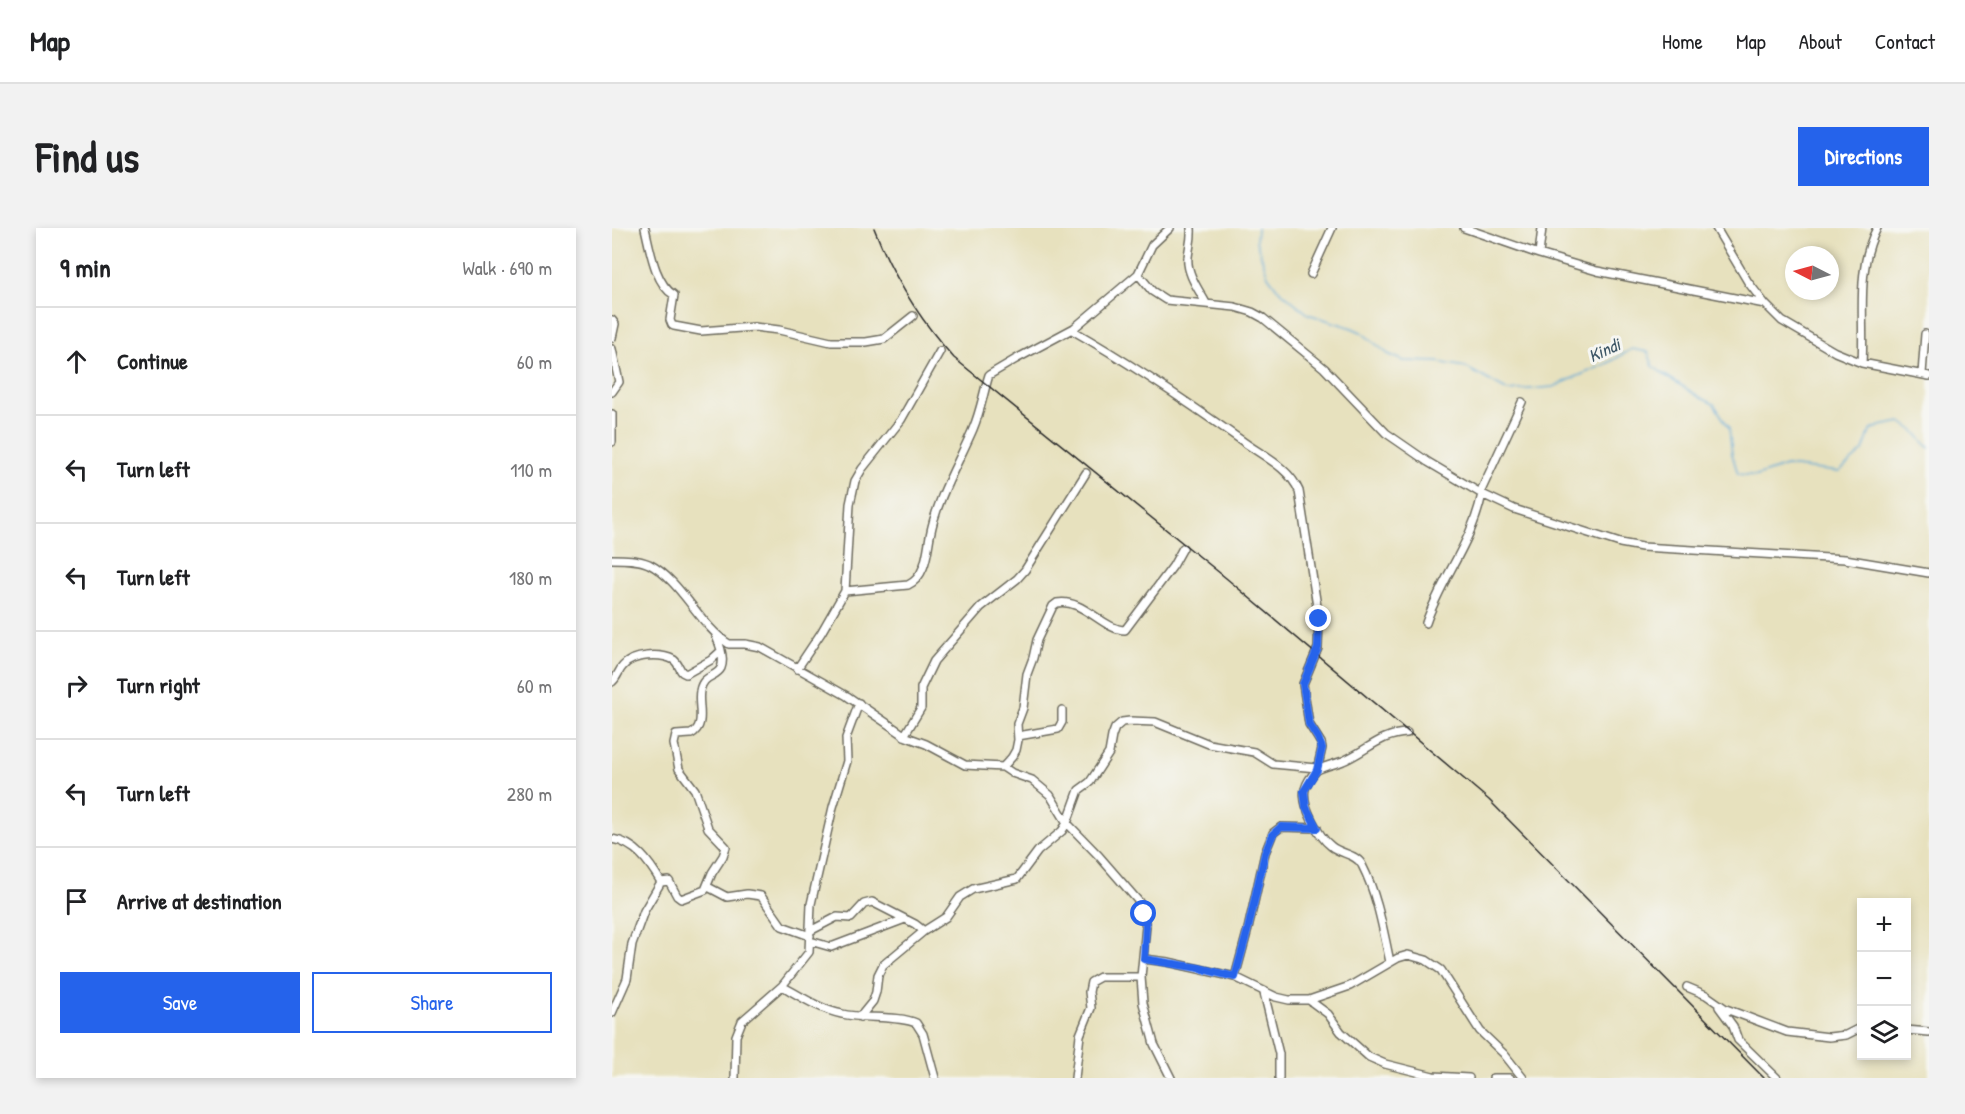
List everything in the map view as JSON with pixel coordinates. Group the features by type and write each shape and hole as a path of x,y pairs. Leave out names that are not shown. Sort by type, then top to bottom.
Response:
{"street":[{"path":"645,228 659,275 667,290 674,296 670,320 674,326 701,331 754,327 823,340 866,342 884,339 913,316"},
{"path":"845,591 912,584 925,564 937,508 982,407 989,375 1072,330 1138,274 1152,245 1170,228"},
{"path":"1191,228 1188,266 1206,303"},
{"path":"1311,274 1332,228"},
{"path":"1464,228 1539,254 1615,275 1699,289 1765,304"},
{"path":"1539,254 1542,228"},
{"path":"1716,228 1748,282 1765,304 1782,321 1835,352 1862,363 1926,375 1925,334"},
{"path":"1862,363 1864,330 1862,283 1877,228"},
{"path":"1138,274 1152,291 1166,300 1244,309 1263,318 1324,368 1373,420 1401,444 1481,494 1529,515 1620,543 1642,547 1845,559 1929,573"},
{"path":"612,320 615,324 612,338"},
{"path":"1072,330 1125,360 1274,463 1295,481 1299,491 1319,619 1318,648 1303,684 1309,724 1322,748 1317,769 1304,791 1306,807 1317,828 1332,847 1358,859 1362,864 1375,894 1390,962"},
{"path":"612,349 619,382 612,392"},
{"path":"797,669 845,591 850,504 855,481 901,420 940,351"},
{"path":"1426,623 1431,607 1470,536 1477,518 1481,494 1522,402"},
{"path":"612,414 612,442"},
{"path":"904,736 921,708 921,688 934,661 981,607 1025,570 1086,474"},
{"path":"1003,767 1012,757 1018,736 1017,724 1023,708 1027,674 1034,658 1037,640 1053,606 1057,603 1068,602 1117,629 1125,630 1183,548"},
{"path":"612,559 649,564 679,591 729,644 760,647 859,704 904,736 965,765 1003,767 1040,785 1050,795 1067,824 1099,856 1139,903 1146,926 1141,977 1143,1003 1154,1044 1171,1078"},
{"path":"612,1013 627,979 632,944 644,911 661,882 669,881 681,899 702,893 708,887 712,873 726,847 725,843 708,828 696,790 678,769 675,738 679,733 691,734 698,728 701,686 704,680 720,670 721,651 714,630"},
{"path":"612,682 623,665 639,657 671,659 686,674 711,660 721,651"},
{"path":"735,1078 735,1045 738,1028 749,1013 782,986 806,958 810,936 809,916 815,885 847,761 846,738 859,704"},
{"path":"1018,736 1058,729 1062,722 1062,710"},
{"path":"860,1017 873,1001 880,969 924,932 940,923 960,897 973,889 1017,879 1038,851 1062,831 1067,824 1079,790 1095,777 1109,753 1113,732 1122,722 1155,722 1209,744 1254,752 1273,764 1317,769 1351,757 1384,736 1393,733 1407,733"},
{"path":"1235,977 1265,853 1273,834 1281,827 1317,828"},
{"path":"612,839 636,848 661,882"},
{"path":"708,887 727,897 747,894 761,896 782,926 810,936 831,947 905,919"},
{"path":"810,936 837,917 851,918 868,902 876,903 924,932"},
{"path":"1144,959 1199,968 1235,977 1264,993 1289,1000 1309,1000 1350,986 1390,962 1408,955 1436,965 1441,970 1480,1031 1504,1054 1522,1078"},
{"path":"1075,1078 1080,1035 1091,1008 1089,992 1091,982 1100,977 1141,977"},
{"path":"782,986 828,1010 842,1014 916,1023 923,1034 935,1078"},
{"path":"1687,987 1707,994 1726,1009 1787,1032 1828,1037 1846,1035 1857,1030"},
{"path":"1264,993 1279,1054 1279,1078"},
{"path":"1707,994 1725,1014 1738,1040 1777,1078"},
{"path":"1309,1000 1328,1014 1341,1032 1369,1056 1385,1064 1433,1076 1469,1078"},
{"path":"1911,1030 1929,1032"},
{"path":"1493,1078 1510,1078"}],"waterway":[{"name":"Kindi","path":"1257,228 1256,241 1268,276 1277,288 1308,314 1361,332 1388,354 1404,361 1438,362 1465,367 1508,391 1553,387 1608,363 1632,349 1648,352 1653,366 1663,374 1714,404 1729,428 1732,454 1738,474 1757,476 1786,466 1839,472 1863,451 1870,431 1880,426 1901,422 1914,431 1929,448"}],"railway":[{"path":"874,228 908,297 929,328 954,358 1226,578 1489,800 1764,1078"}],"route":[{"path":"1144,914 1146,926 1144,959 1199,968 1235,977 1265,853 1273,834 1277,829 1288,826 1317,828 1306,807 1304,791 1317,770 1322,748 1309,724 1303,684 1318,648 1319,619"}]}
